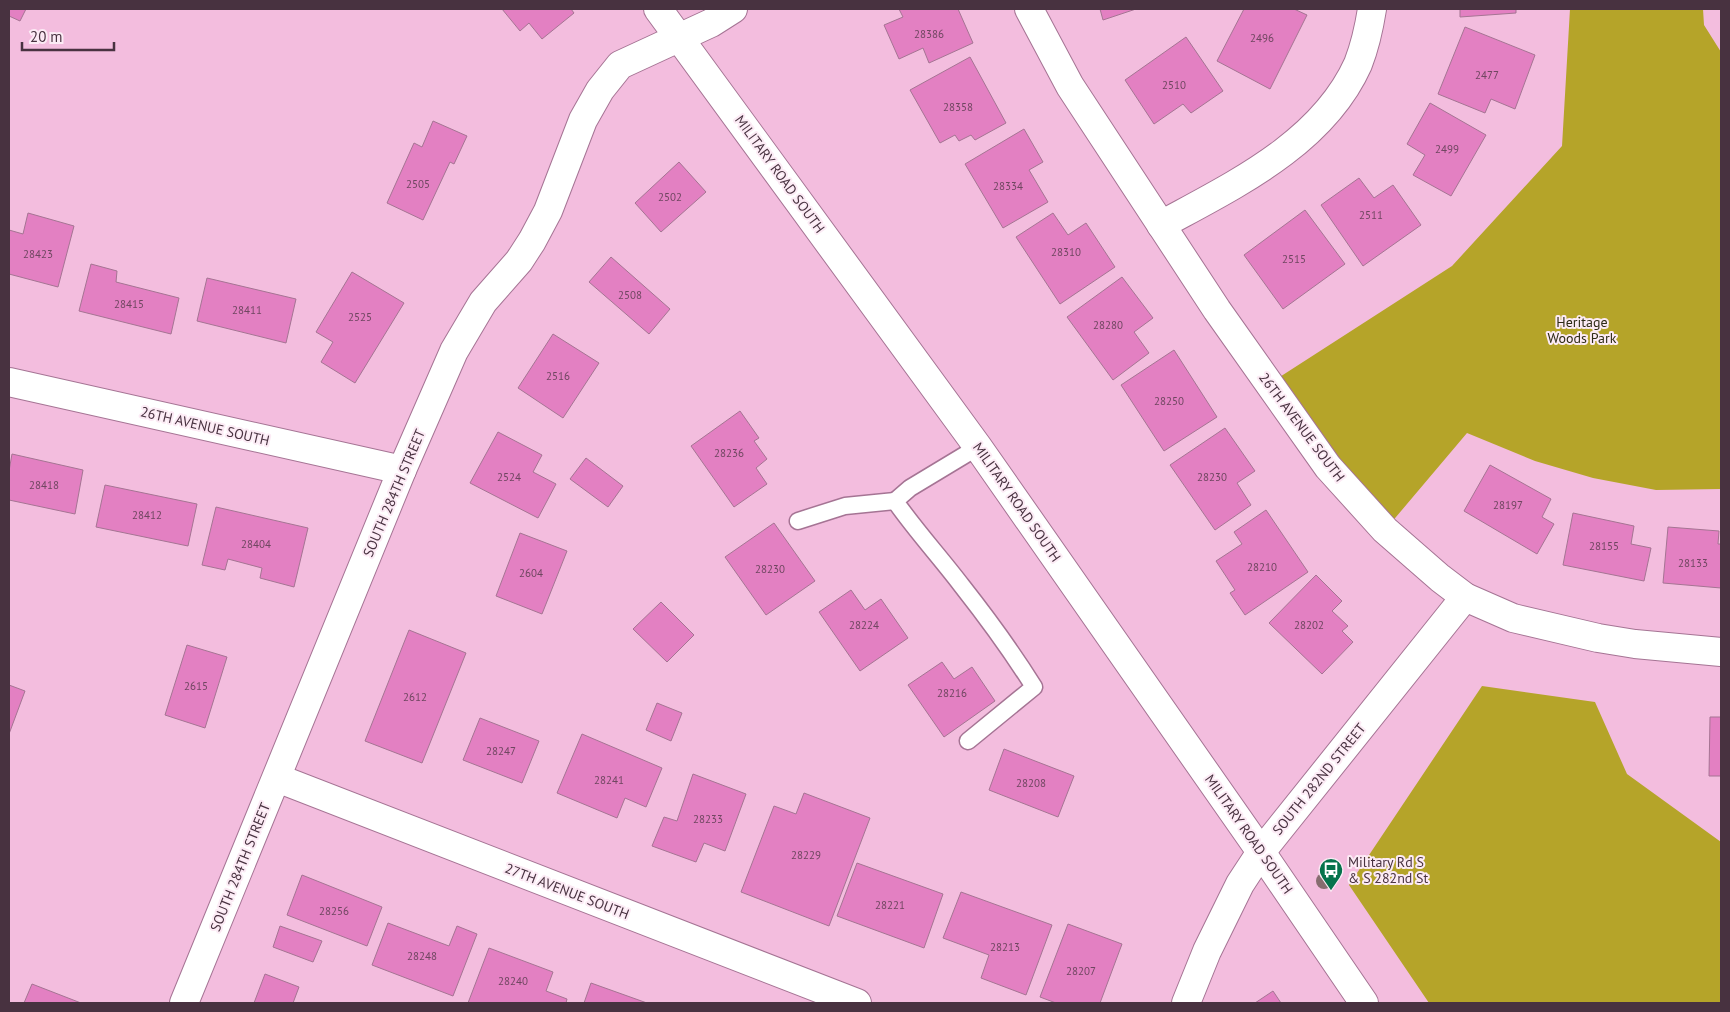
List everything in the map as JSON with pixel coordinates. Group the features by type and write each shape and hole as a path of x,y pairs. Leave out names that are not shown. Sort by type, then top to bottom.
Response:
{"street":[{"name":"MILITARY ROAD SOUTH","path":"658,9 978,446 1364,1003"},
{"name":"SOUTH 284TH STREET","path":"184,1003 402,470 454,351 483,302 519,261 548,211 583,120 600,90 620,65 679,38 733,9"},
{"name":"26TH AVENUE SOUTH","path":"1029,9 1070,86 1217,310 1328,467 1385,530 1465,597 1513,618 1598,638 1659,647 1721,652"},
{"path":"1162,225 1231,187 1269,162 1301,138 1326,114 1344,90 1357,64 1365,44 1372,9"},
{"name":"26TH AVENUE SOUTH","path":"9,382 402,470"},
{"name":"SOUTH 282ND STREET","path":"1186,1003 1207,951 1236,892 1261,852 1465,597"},
{"name":"27TH AVENUE SOUTH","path":"277,778 857,1003"}],"lane":[{"path":"798,521 845,506 895,501 910,488 978,446"},
{"path":"895,501 1016,658 1034,687 968,741"}],"green space":[{"name":"Heritage Woods Park","path":"1570,9 1703,9 1704,25 1721,52 1721,489 1656,490 1593,478 1535,461 1467,433 1385,530 1269,384 1452,266 1562,146"},
{"path":"1482,686 1595,702 1627,774 1721,842 1721,1003 1429,1003 1349,885"}],"building":[{"path":"9,9 26,9 20,21 9,16"},
{"path":"502,9 571,9 574,13 542,39 529,23 520,31"},
{"path":"899,9 958,9 973,43 929,63 923,48 899,59 884,25 903,17"},
{"path":"1100,9 1136,9 1103,20"},
{"path":"1244,9 1294,9 1307,15 1270,89 1217,61"},
{"path":"1460,9 1516,9 1516,13 1460,17"},
{"path":"1465,27 1535,55 1515,109 1491,99 1485,113 1438,94"},
{"path":"1186,37 1223,91 1191,113 1183,104 1154,124 1125,80"},
{"path":"970,57 1006,123 975,140 971,135 959,141 955,135 940,143 910,90"},
{"path":"1430,103 1486,135 1451,196 1413,175 1425,155 1407,144"},
{"path":"433,121 467,136 454,164 450,162 423,220 387,203 414,143 422,147"},
{"path":"1024,129 1043,162 1029,170 1048,202 1003,228 965,164"},
{"path":"679,162 706,192 661,232 635,203"},
{"path":"1359,178 1374,198 1393,185 1421,225 1363,266 1321,205"},
{"path":"1305,210 1345,264 1283,309 1244,255"},
{"path":"28,213 74,226 58,287 9,274 9,230 23,234"},
{"path":"1053,213 1068,235 1086,223 1115,267 1060,304 1016,237"},
{"path":"611,257 670,309 649,334 589,282"},
{"path":"91,264 117,271 116,282 179,298 171,334 79,311"},
{"path":"352,272 404,303 355,383 321,362 333,342 316,332"},
{"path":"1122,277 1153,318 1134,332 1149,353 1113,380 1067,317"},
{"path":"207,278 296,299 286,343 197,321"},
{"path":"553,334 599,363 563,418 518,388"},
{"path":"1174,350 1217,417 1164,451 1121,385"},
{"path":"740,411 759,438 754,441 767,459 756,468 767,484 734,507 691,446"},
{"path":"1225,428 1255,471 1237,483 1251,505 1215,530 1170,465"},
{"path":"498,432 542,455 533,472 556,484 538,518 470,483"},
{"path":"12,454 83,470 75,514 9,500 9,471"},
{"path":"586,458 623,486 608,507 570,479"},
{"path":"1490,465 1551,499 1542,517 1554,524 1537,554 1464,511"},
{"path":"105,485 197,504 188,546 96,527"},
{"path":"216,507 308,528 294,587 260,578 262,568 228,559 225,570 202,565"},
{"path":"1266,510 1308,572 1245,615 1230,593 1235,590 1216,561 1242,544 1234,532"},
{"path":"1573,513 1634,526 1631,544 1651,548 1644,581 1563,565"},
{"path":"774,523 815,581 766,615 725,557"},
{"path":"1668,527 1719,531 1718,544 1721,544 1721,588 1663,583"},
{"path":"520,533 567,551 542,614 496,596"},
{"path":"1316,575 1342,601 1332,611 1348,626 1342,631 1353,642 1322,674 1269,623"},
{"path":"851,590 865,610 881,599 908,638 860,671 819,612"},
{"path":"661,602 694,635 667,662 633,629"},
{"path":"409,630 466,653 422,763 365,741"},
{"path":"187,645 227,657 205,728 165,715"},
{"path":"942,662 954,679 972,667 995,701 944,737 908,685"},
{"path":"9,685 25,691 9,734"},
{"path":"657,703 682,713 671,741 646,730"},
{"path":"1710,717 1721,717 1721,776 1709,776"},
{"path":"480,718 539,741 522,783 463,760"},
{"path":"582,734 662,768 646,807 625,798 617,818 557,793"},
{"path":"1004,749 1074,776 1058,817 989,790"},
{"path":"693,774 746,794 725,851 704,843 696,862 652,846 664,817 677,821"},
{"path":"804,793 870,818 829,926 741,892 774,806 796,814"},
{"path":"857,863 943,894 924,948 837,916"},
{"path":"302,875 382,907 367,946 287,915"},
{"path":"961,892 1052,925 1026,995 981,978 989,955 943,938"},
{"path":"388,923 449,946 457,926 477,934 453,996 372,965"},
{"path":"1068,924 1122,944 1100,1003 1056,1003 1040,997"},
{"path":"280,926 322,941 313,962 273,947"},
{"path":"489,948 553,972 546,991 567,999 566,1003 468,1003"},
{"path":"265,974 299,987 293,1003 254,1003"},
{"path":"591,983 647,1003 584,1003"},
{"path":"32,984 81,1003 24,1003"},
{"path":"1273,991 1281,1003 1255,1003"}],"place":[{"name":"Military Rd S & S 282nd St","path":"1331,891"}]}
